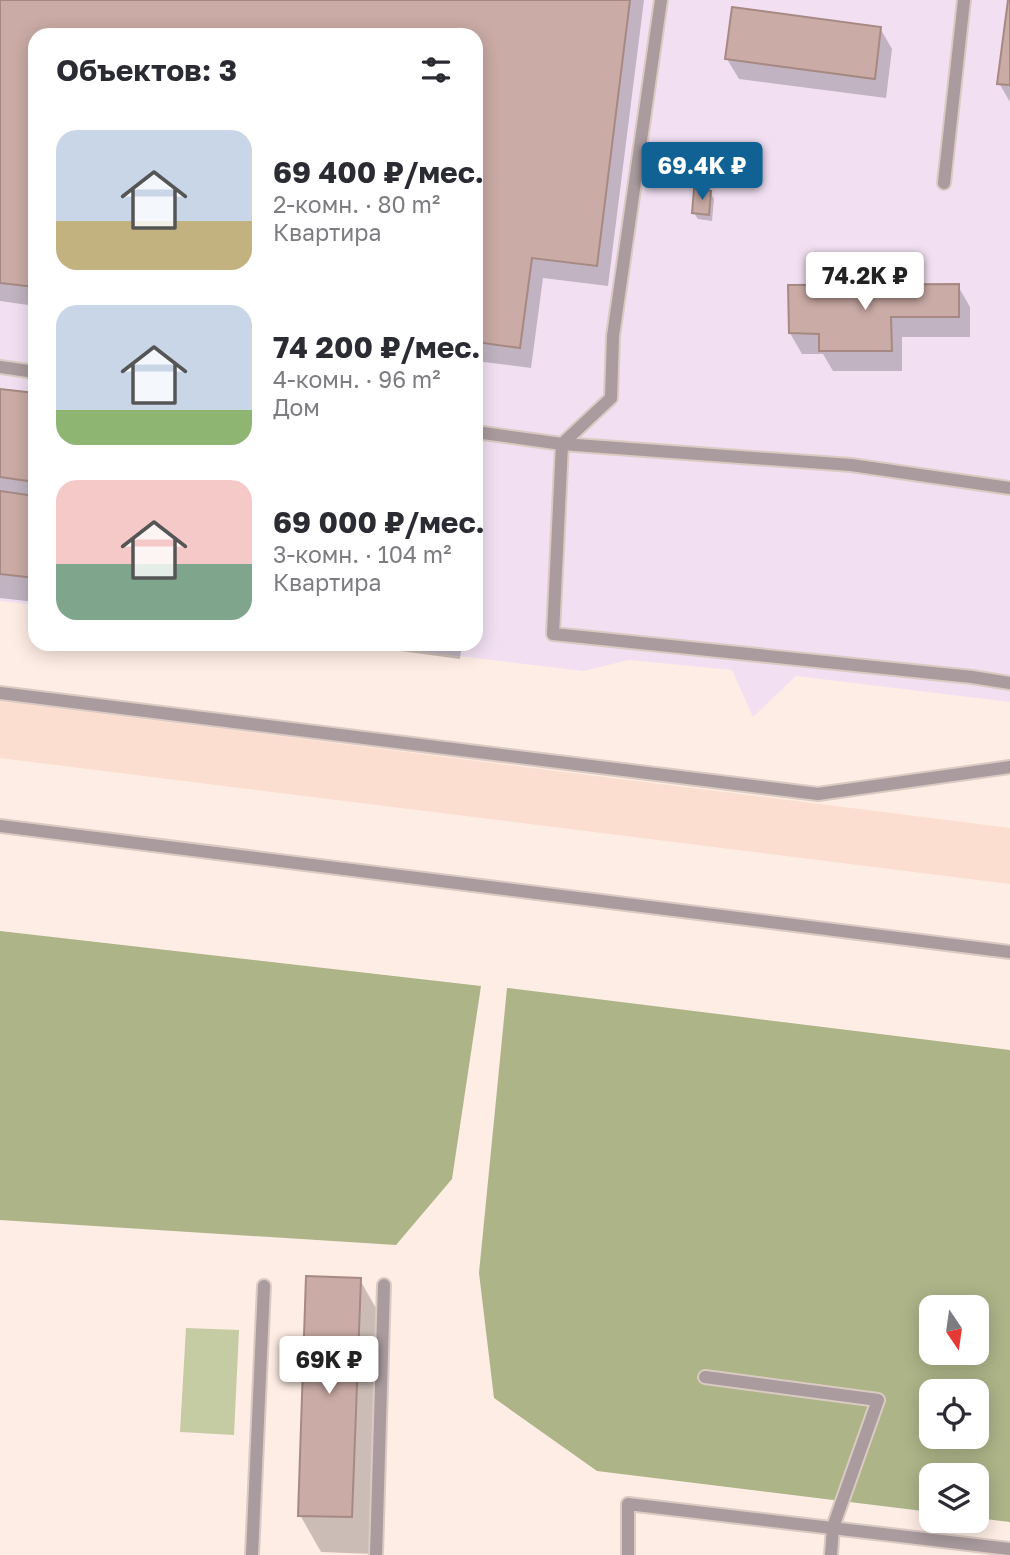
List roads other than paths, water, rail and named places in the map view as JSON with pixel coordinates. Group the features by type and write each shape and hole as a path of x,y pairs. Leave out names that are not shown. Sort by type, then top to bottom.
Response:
{"lane":[{"path":"661,0 613,336 611,398 562,444 553,634 1010,683"},
{"path":"944,183 964,0"},
{"path":"0,368 28,371"},
{"path":"483,433 562,444 851,465 1010,488"},
{"path":"0,693 818,794 1010,766"},
{"path":"0,826 1010,952"},
{"path":"376,1555 384,1285"},
{"path":"252,1555 264,1286"},
{"path":"705,1377 878,1400 833,1527 831,1555"},
{"path":"628,1555 628,1504 1010,1549"}]}
